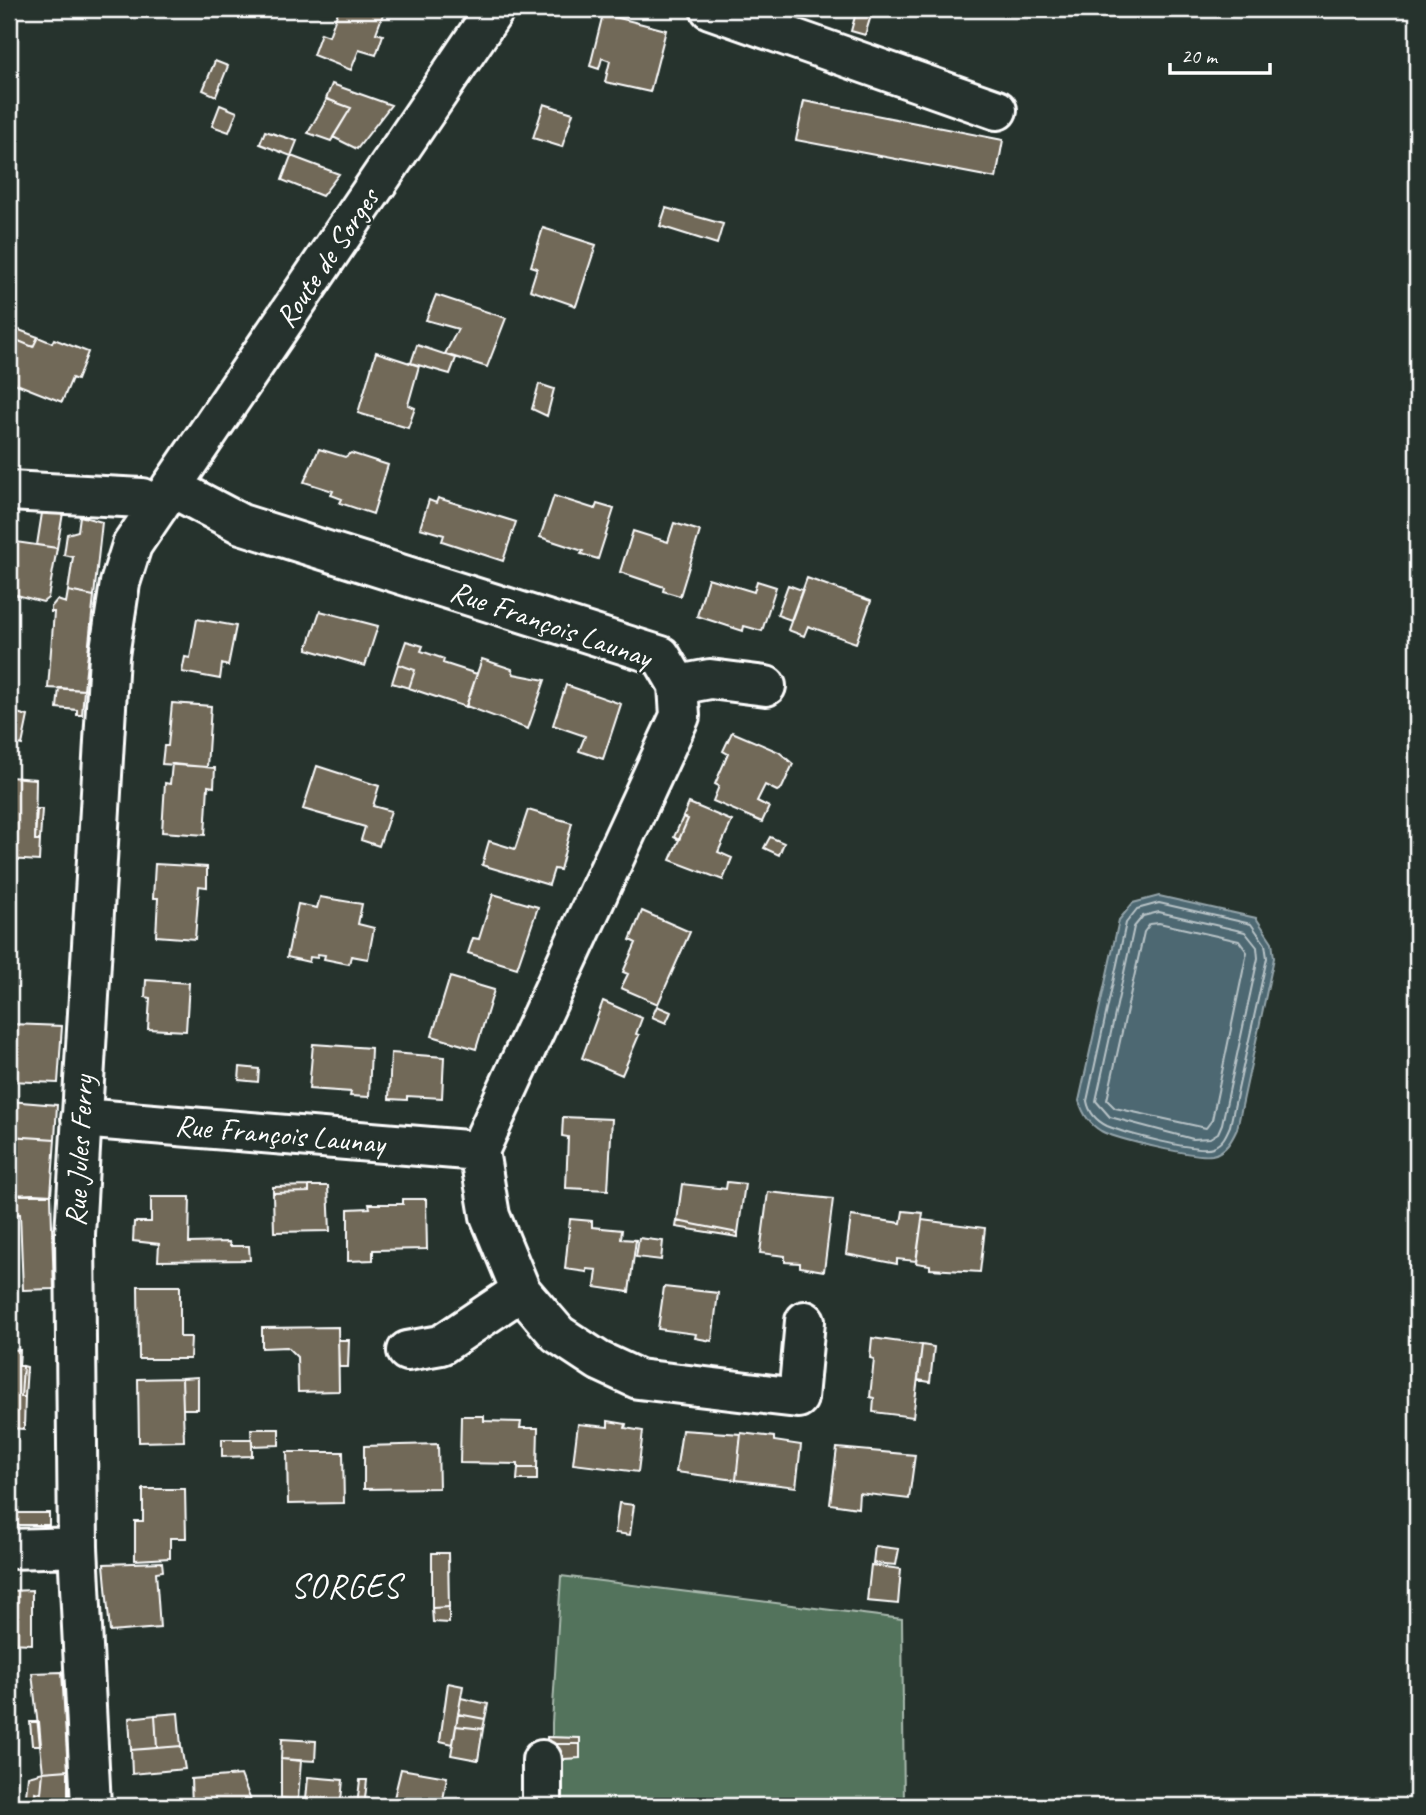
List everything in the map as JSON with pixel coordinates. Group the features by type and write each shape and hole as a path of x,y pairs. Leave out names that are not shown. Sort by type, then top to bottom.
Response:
{"street":[{"name":"Route de Sorges","path":"164,497 495,9"},
{"path":"710,9 997,110"},
{"name":"Rue François Launay","path":"9,491 164,497 241,524 661,656 678,685 680,716 479,1151 81,1118"},
{"name":"Rue Jules Ferry","path":"91,1806 78,1547 75,1234 81,1118 109,656 120,583 132,545 164,497"},
{"path":"678,685 710,678 766,687"},
{"path":"479,1151 490,1216 521,1291 558,1334 599,1361 638,1379 798,1398 805,1321"},
{"path":"407,1351 442,1345 521,1291"},
{"path":"9,1549 78,1547"},
{"path":"542,1760 542,1806"}],"green space":[{"path":"561,1576 902,1619 904,1806 552,1806 552,1723"}],"water":[{"path":"1159,896 1256,918 1272,942 1274,958 1237,1129 1225,1148 1212,1155 1174,1151 1101,1131 1090,1122 1079,1101 1119,920 1133,903"}],"building":[{"path":"339,9 385,9 376,33 383,35 376,55 359,50 351,70 313,55 321,33 329,36"},
{"path":"857,9 873,9 865,35 851,31"},
{"path":"603,14 666,30 650,92 605,82 610,61 602,58 599,69 590,66"},
{"path":"215,61 228,66 216,96 203,90"},
{"path":"332,84 391,105 357,149 333,137 351,108 326,99"},
{"path":"327,99 351,108 331,141 308,133"},
{"path":"804,101 1003,140 996,178 796,140"},
{"path":"544,104 573,113 562,147 533,138"},
{"path":"220,105 237,112 229,132 212,126"},
{"path":"265,131 297,141 291,156 260,144"},
{"path":"291,156 339,174 322,196 282,180"},
{"path":"666,208 723,224 717,244 660,226"},
{"path":"543,228 596,245 576,306 530,290 537,268 531,266"},
{"path":"436,295 506,318 487,367 445,354 458,329 426,320"},
{"path":"11,327 38,337 33,347 9,337"},
{"path":"9,337 33,347 38,337 52,343 54,339 88,352 77,380 72,378 62,402 9,381"},
{"path":"417,345 456,358 450,374 411,363"},
{"path":"376,352 419,366 408,405 415,408 408,428 358,413"},
{"path":"539,384 554,389 547,416 532,409"},
{"path":"319,449 345,457 351,453 388,465 373,514 340,503 342,499 331,495 333,491 304,482"},
{"path":"554,496 595,509 597,504 614,509 598,559 581,554 583,551 540,537"},
{"path":"438,498 516,522 503,561 442,541 444,535 420,528 429,500 436,503"},
{"path":"42,513 63,513 57,548 37,545"},
{"path":"80,516 102,522 94,596 68,591 73,557 64,555 67,534 78,531"},
{"path":"674,523 700,531 680,596 663,591 664,587 620,572 633,531 668,542"},
{"path":"9,541 57,548 48,598 43,602 9,593"},
{"path":"708,578 754,592 757,581 776,587 762,631 744,626 743,631 697,616"},
{"path":"807,578 871,601 856,643 808,626 804,636 788,630"},
{"path":"788,585 802,590 791,620 777,615"},
{"path":"68,591 94,596 84,690 48,688 54,612 51,612 51,607 57,600 66,603"},
{"path":"320,611 378,626 365,666 307,649"},
{"path":"197,619 236,626 228,666 222,664 220,679 182,672 185,657 190,658"},
{"path":"406,641 423,646 421,651 444,659 443,663 477,674 466,707 409,688 415,670 398,664"},
{"path":"482,659 512,669 514,674 545,680 528,729 466,706"},
{"path":"398,664 415,670 409,688 392,683"},
{"path":"566,685 621,704 603,759 579,751 585,736 553,725"},
{"path":"59,688 84,690 82,715 77,715 77,710 57,708"},
{"path":"172,703 211,706 207,767 162,764 164,746 168,746"},
{"path":"9,711 28,716 22,745 9,742"},
{"path":"732,732 779,752 793,764 782,788 777,791 765,785 757,801 769,807 762,822 713,801 719,786 715,784 728,754 723,751"},
{"path":"172,764 215,768 214,787 208,786 205,835 162,832 165,783 170,784"},
{"path":"317,766 379,786 373,806 391,811 379,846 361,840 365,827 303,809"},
{"path":"9,777 36,779 35,840 40,840 39,861 9,859"},
{"path":"689,803 732,821 718,852 732,858 723,880 670,860 688,819 683,817"},
{"path":"37,809 42,809 40,840 35,840"},
{"path":"528,810 572,823 560,870 554,869 549,885 482,865 489,841 515,849"},
{"path":"683,817 688,819 679,840 674,837"},
{"path":"770,837 784,843 779,855 764,848"},
{"path":"155,864 207,867 207,887 199,886 195,939 156,936 158,898 153,898"},
{"path":"493,894 538,907 517,968 468,953 473,938 479,939"},
{"path":"320,897 362,904 358,924 374,928 368,959 351,956 349,964 324,959 325,955 318,954 317,958 310,957 309,962 287,957 298,904 317,908"},
{"path":"642,911 690,932 658,1004 621,988 628,974 623,972 636,943 630,940"},
{"path":"450,977 494,990 476,1049 432,1036"},
{"path":"146,980 189,983 186,1031 148,1029 150,998 145,997"},
{"path":"603,1001 642,1018 636,1034 639,1035 622,1075 582,1058"},
{"path":"657,1006 671,1012 666,1023 652,1017"},
{"path":"12,1024 62,1026 58,1083 9,1081"},
{"path":"313,1044 371,1048 369,1097 350,1096 351,1092 309,1089"},
{"path":"391,1053 444,1057 442,1098 407,1096 407,1100 389,1099"},
{"path":"240,1067 259,1069 258,1082 239,1080"},
{"path":"9,1101 57,1105 55,1139 9,1136"},
{"path":"563,1117 612,1119 608,1190 566,1188 568,1137 562,1136"},
{"path":"9,1136 55,1139 51,1195 9,1195"},
{"path":"727,1182 745,1184 738,1233 677,1221 682,1184 726,1189"},
{"path":"309,1186 309,1192 273,1193 273,1187"},
{"path":"309,1186 328,1186 330,1231 274,1232 273,1193 309,1192"},
{"path":"768,1192 833,1199 824,1271 800,1267 800,1263 785,1262 785,1256 760,1253"},
{"path":"9,1195 51,1195 54,1289 23,1290 20,1214 9,1214"},
{"path":"151,1197 190,1197 189,1243 229,1242 230,1246 249,1246 250,1260 158,1261 159,1244 133,1241 134,1222 151,1222"},
{"path":"403,1199 426,1199 427,1249 373,1250 373,1260 348,1261 348,1209 370,1208 369,1204 403,1204"},
{"path":"903,1211 923,1213 916,1261 897,1259 897,1264 846,1254 851,1216 901,1223"},
{"path":"570,1219 592,1221 592,1227 622,1230 621,1239 636,1240 629,1292 595,1287 597,1270 587,1269 587,1272 565,1269"},
{"path":"922,1220 985,1228 980,1272 930,1269 930,1265 916,1263"},
{"path":"677,1221 738,1233 738,1237 676,1227"},
{"path":"639,1238 663,1241 661,1260 636,1257"},
{"path":"138,1286 180,1286 180,1337 191,1337 190,1359 139,1359"},
{"path":"664,1287 718,1293 712,1341 695,1338 696,1334 658,1329"},
{"path":"338,1327 339,1391 298,1392 297,1357 287,1347 262,1348 262,1328"},
{"path":"872,1338 922,1345 913,1417 873,1412 874,1398 870,1397 874,1359 870,1358"},
{"path":"338,1340 349,1340 348,1367 339,1367"},
{"path":"922,1345 934,1347 930,1382 918,1380"},
{"path":"9,1349 20,1350 19,1366 23,1366 21,1397 25,1397 24,1429 9,1428"},
{"path":"23,1366 27,1367 25,1397 21,1397"},
{"path":"198,1377 198,1409 183,1409 182,1378"},
{"path":"182,1378 184,1441 139,1442 138,1379"},
{"path":"461,1416 484,1416 484,1421 521,1422 520,1428 538,1428 537,1468 518,1468 518,1464 460,1463"},
{"path":"608,1421 643,1431 638,1472 573,1464 578,1424 608,1427"},
{"path":"251,1429 279,1429 279,1445 252,1446"},
{"path":"682,1430 741,1434 736,1480 676,1472"},
{"path":"741,1433 774,1437 774,1441 801,1445 796,1487 736,1480"},
{"path":"222,1439 252,1439 252,1456 222,1457"},
{"path":"438,1444 439,1488 364,1489 364,1446"},
{"path":"837,1448 915,1455 909,1499 859,1493 858,1508 830,1504"},
{"path":"287,1452 343,1452 344,1503 288,1504"},
{"path":"518,1468 537,1468 537,1480 517,1480"},
{"path":"143,1489 185,1489 186,1538 170,1538 170,1558 135,1560 135,1521 143,1521"},
{"path":"619,1503 634,1505 630,1535 615,1533"},
{"path":"11,1513 49,1513 49,1525 11,1525"},
{"path":"875,1546 899,1549 896,1565 873,1563"},
{"path":"432,1553 448,1553 449,1607 432,1608"},
{"path":"162,1562 163,1571 156,1572 160,1628 110,1632 104,1564"},
{"path":"871,1565 901,1569 898,1604 867,1601"},
{"path":"32,1590 32,1644 9,1643 9,1591"},
{"path":"449,1607 449,1623 433,1622 432,1608"},
{"path":"62,1672 68,1770 43,1772 32,1673"},
{"path":"448,1683 463,1686 453,1744 440,1741"},
{"path":"461,1698 488,1704 485,1719 458,1714"},
{"path":"178,1713 181,1746 157,1748 155,1715"},
{"path":"458,1714 485,1719 483,1729 456,1726"},
{"path":"155,1715 157,1748 131,1750 129,1718"},
{"path":"30,1722 39,1722 41,1745 32,1745"},
{"path":"456,1726 483,1729 478,1760 451,1755"},
{"path":"547,1737 580,1738 580,1744 547,1744"},
{"path":"282,1739 316,1741 315,1761 281,1759"},
{"path":"547,1744 580,1744 580,1758 547,1760"},
{"path":"181,1746 185,1769 132,1774 131,1750"},
{"path":"281,1759 301,1761 298,1800 281,1798"},
{"path":"401,1769 447,1777 442,1806 392,1806"},
{"path":"68,1770 68,1806 34,1806 35,1792 41,1793 43,1772"},
{"path":"43,1772 41,1793 35,1792 34,1806 25,1806 28,1776"},
{"path":"241,1775 253,1806 192,1806 191,1779"},
{"path":"308,1777 343,1780 341,1801 306,1800"},
{"path":"360,1780 367,1780 365,1799 378,1800 377,1806 357,1806"}],"district":[{"name":"SORGES","path":"346,1585"}]}
